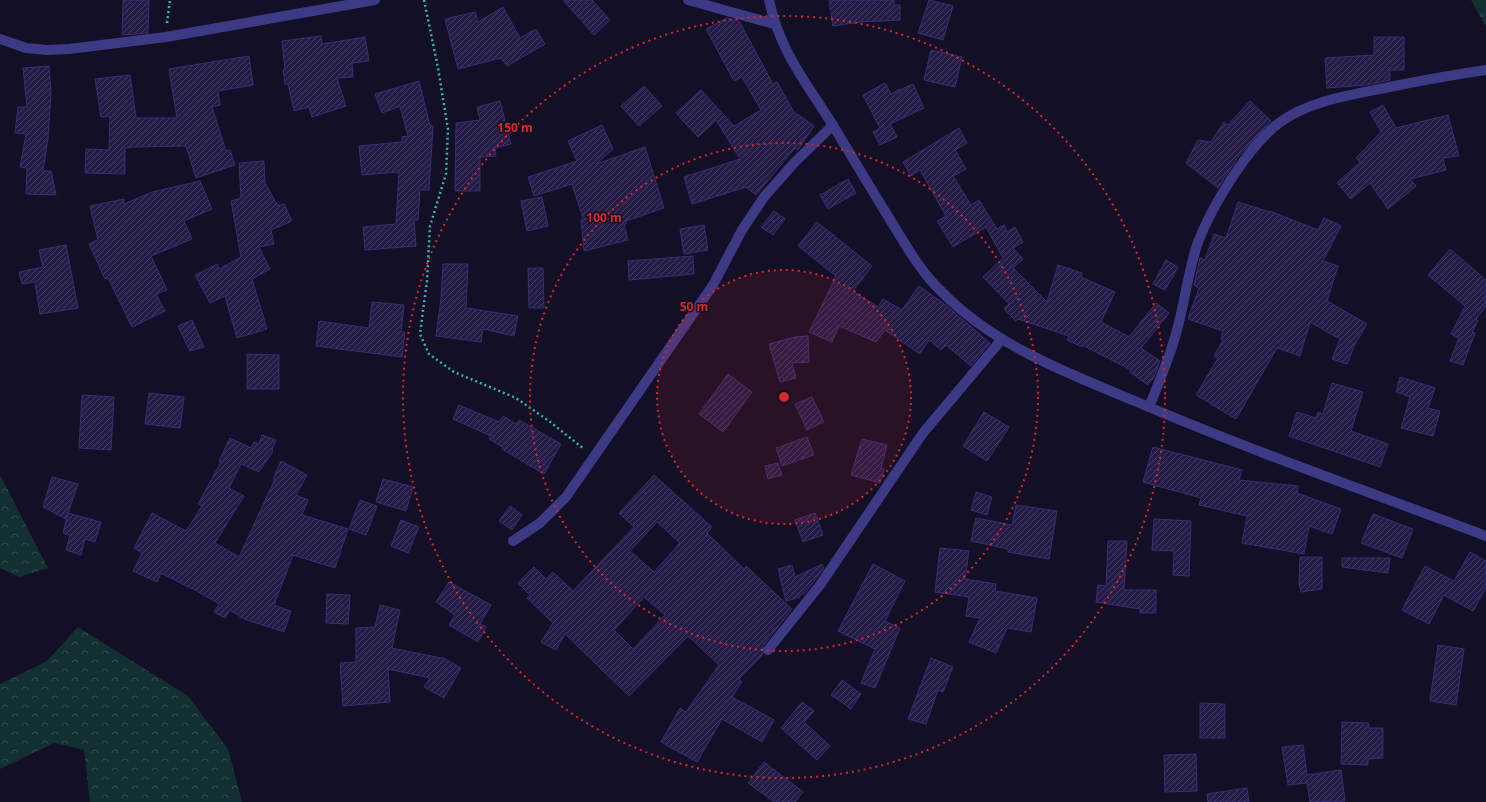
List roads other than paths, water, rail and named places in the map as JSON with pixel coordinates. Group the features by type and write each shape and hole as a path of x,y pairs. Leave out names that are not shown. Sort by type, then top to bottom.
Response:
{"street":[{"path":"0,39 26,48 47,50 166,37 375,0"},
{"path":"688,0 774,24"},
{"path":"769,0 774,24 783,45 801,77 875,195 922,268 940,291 970,317 1002,339 1066,372 1234,442 1486,536"},
{"path":"1149,407 1169,358 1184,303 1188,277 1198,242 1232,178 1258,144 1279,123 1303,109 1349,95 1435,78 1486,70"},
{"path":"513,541 540,523 566,496 713,285 742,230 764,198 794,163 833,126"},
{"path":"768,650 820,585 923,433 1002,339"}]}
